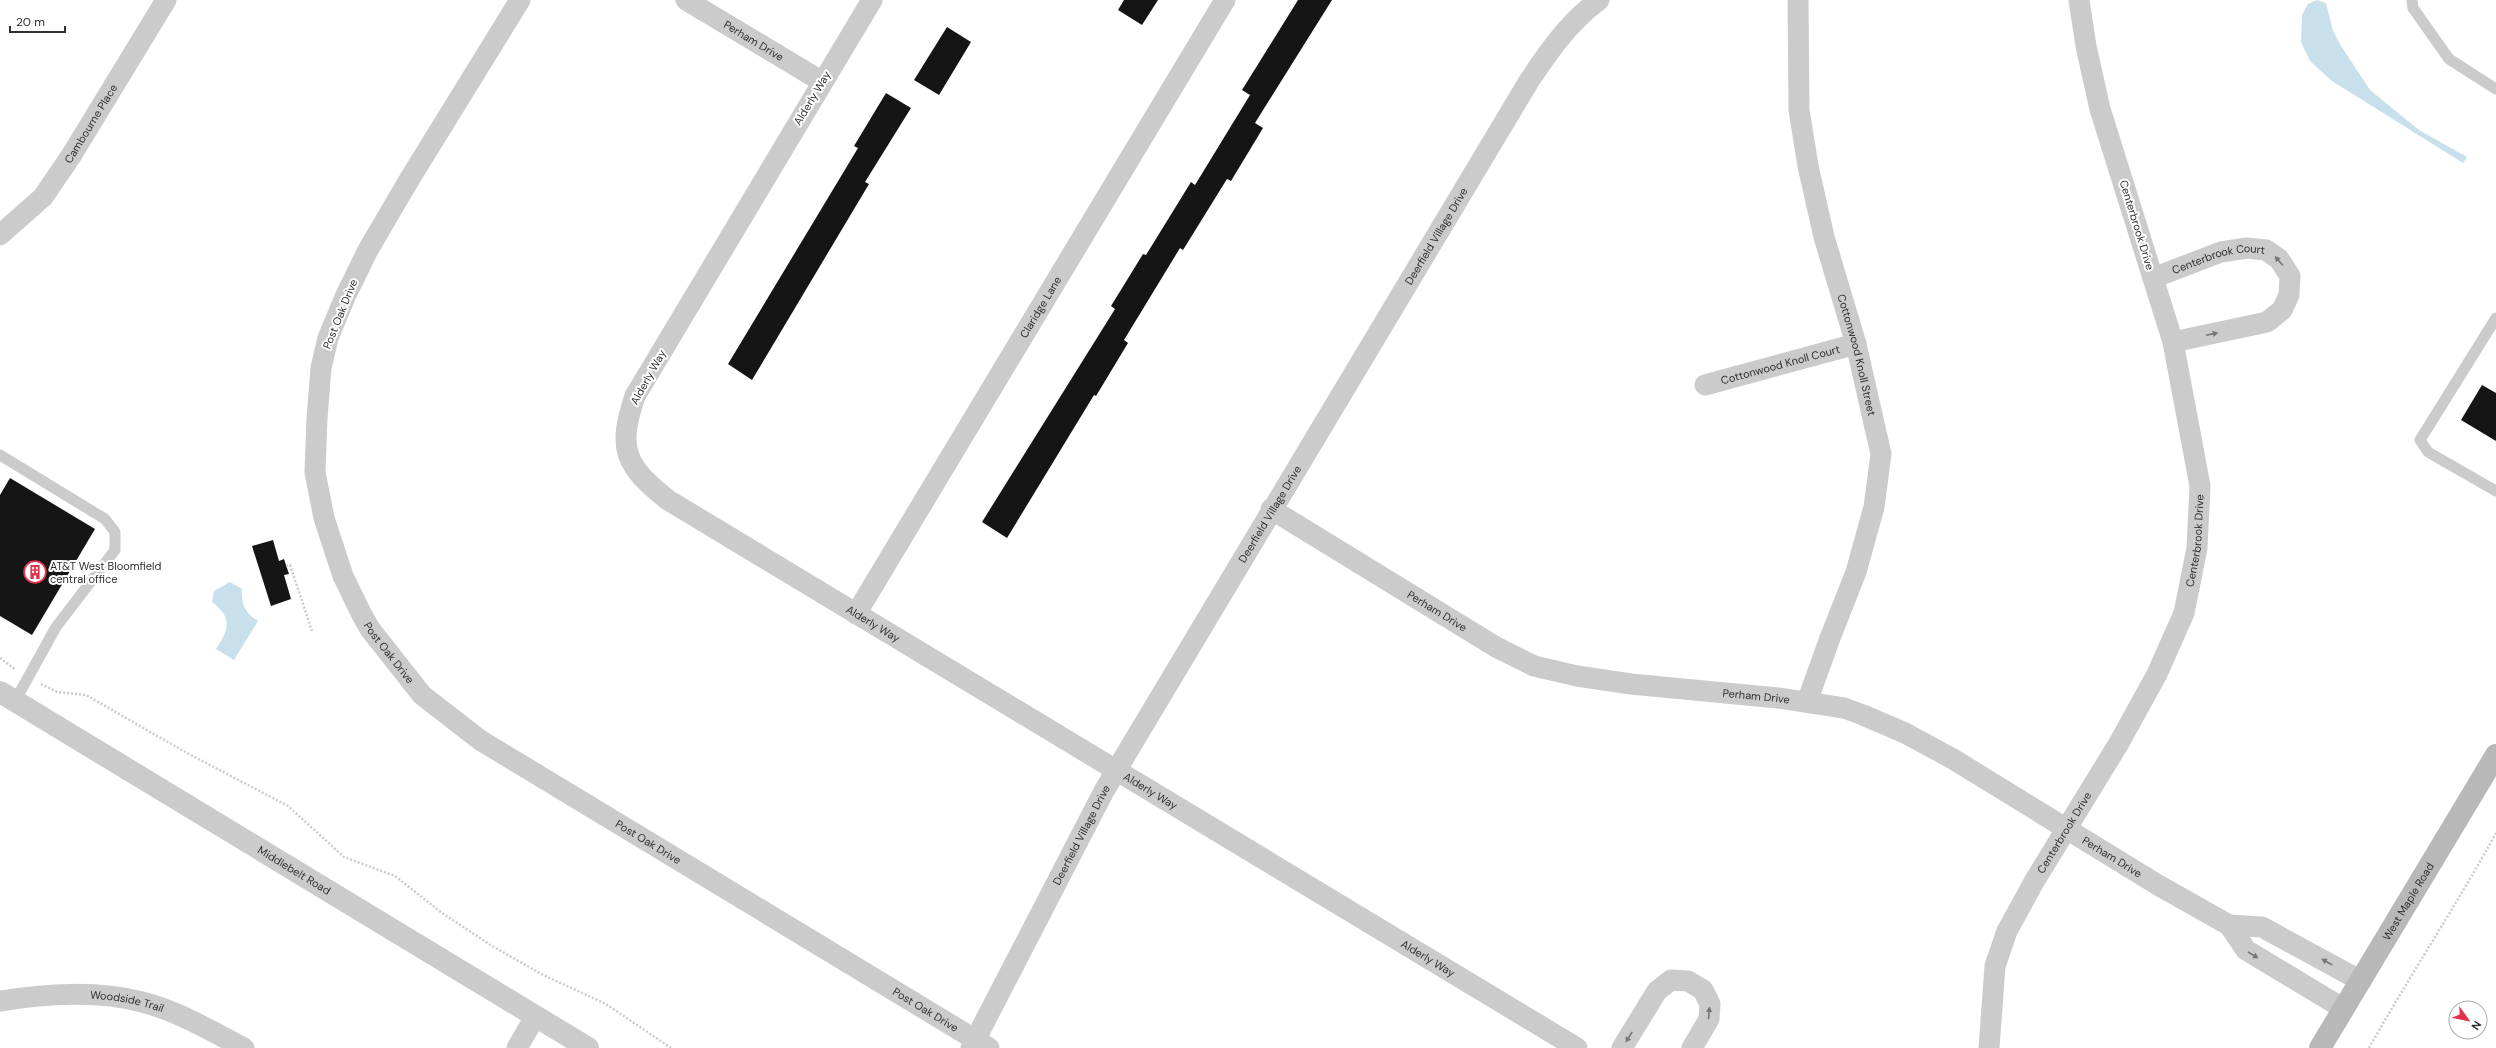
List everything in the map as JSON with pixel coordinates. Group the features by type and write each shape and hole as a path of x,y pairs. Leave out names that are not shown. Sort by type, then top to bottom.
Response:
{"main road":[{"name":"West Maple Road","path":"2320,1048 2496,755"}],"street":[{"name":"Cambourne Place","path":"0,236 43,197 75,150 166,0"},
{"name":"Post Oak Drive","path":"520,0 409,180 368,250 345,297 328,338 321,368 315,472 324,518 343,576 370,629 422,695 480,740 978,1045"},
{"name":"Perham Drive","path":"686,0 821,81"},
{"name":"Alderly Way","path":"872,0 821,81 635,396 627,420 625,440 631,463 643,480 668,500 1577,1048"},
{"name":"Claridge Lane","path":"856,614 1225,0"},
{"name":"Deerfield Village Drive","path":"978,1045 1116,770 1529,81 1556,41 1583,12 1599,0"},
{"name":"Cottonwood Knoll Street","path":"1798,0 1799,110 1808,166 1824,237 1856,344 1881,454 1874,507 1856,572 1807,702"},
{"name":"Centerbrook Drive","path":"1989,1048 1995,966 2007,931 2119,743 2157,674 2184,613 2197,548 2200,486 2173,342 2100,109 2086,46 2079,0"},
{"name":"Centerbrook Court","path":"2153,278 2221,252 2247,248 2266,250 2279,259 2290,276 2289,295 2282,310 2267,322 2173,342"},
{"name":"Cottonwood Knoll Court","path":"1705,385 1856,344"},
{"name":"Perham Drive","path":"1271,510 1496,647 1534,666 1577,676 1631,684 1807,702 1844,708 1905,733 1953,759 2229,925 2246,950 2344,1009"},
{"name":"Middlebelt Road","path":"8,696 588,1048"},
{"name":"Perham Drive","path":"2229,925 2262,927 2360,981"},
{"path":"1622,1048 1657,991 1671,980 1688,981 1703,990 1710,1004 1709,1019 1692,1048"},
{"name":"Woodside Trail","path":"0,1001 80,994 142,1002 185,1018 244,1048"},
{"path":"517,1048 535,1017"}],"lane":[{"path":"2412,0 2413,8 2449,59 2496,89"},
{"path":"2496,318 2420,440 2428,452 2496,492"},
{"path":"0,455 105,519 115,532 114,550 56,627 28,677 8,696"}],"path":[{"path":"286,566 290,565 312,631"},
{"path":"0,658 28,677 57,692 86,695 187,753 288,806 344,857 395,876 435,908 492,946 543,975 606,1004 671,1048"},
{"path":"2369,1048 2406,982 2468,885 2496,833"}],"water":[{"path":"2317,0 2326,3 2333,31 2370,90 2419,130 2467,157 2463,163 2332,81 2310,61 2301,42 2302,15 2308,4"},
{"path":"230,582 242,589 242,599 245,608 250,615 258,621 234,660 216,649 224,635 227,624 223,613 212,602 214,591"}],"building":[{"path":"1124,0 1158,0 1142,25 1118,10"},
{"path":"1298,0 1332,0 1255,123 1263,128 1231,181 1227,179 1183,250 1180,248 1124,340 1128,343 1096,396 1094,395 1007,538 982,522 1115,309 1111,306 1143,254 1146,255 1191,182 1195,185 1250,95 1242,90"},
{"path":"947,27 971,42 939,95 914,80"},
{"path":"886,93 911,108 865,182 869,184 752,380 728,364 858,148 854,146"},
{"path":"2482,385 2496,393 2496,441 2461,420"},
{"name":"AT&T West Bloomfield central office","path":"10,478 95,529 32,635 0,616 0,495"},
{"path":"273,540 279,561 284,559 289,574 284,575 291,599 271,606 252,546"}],"place":[{"name":"AT&T West Bloomfield central office","path":"35,572"}]}
